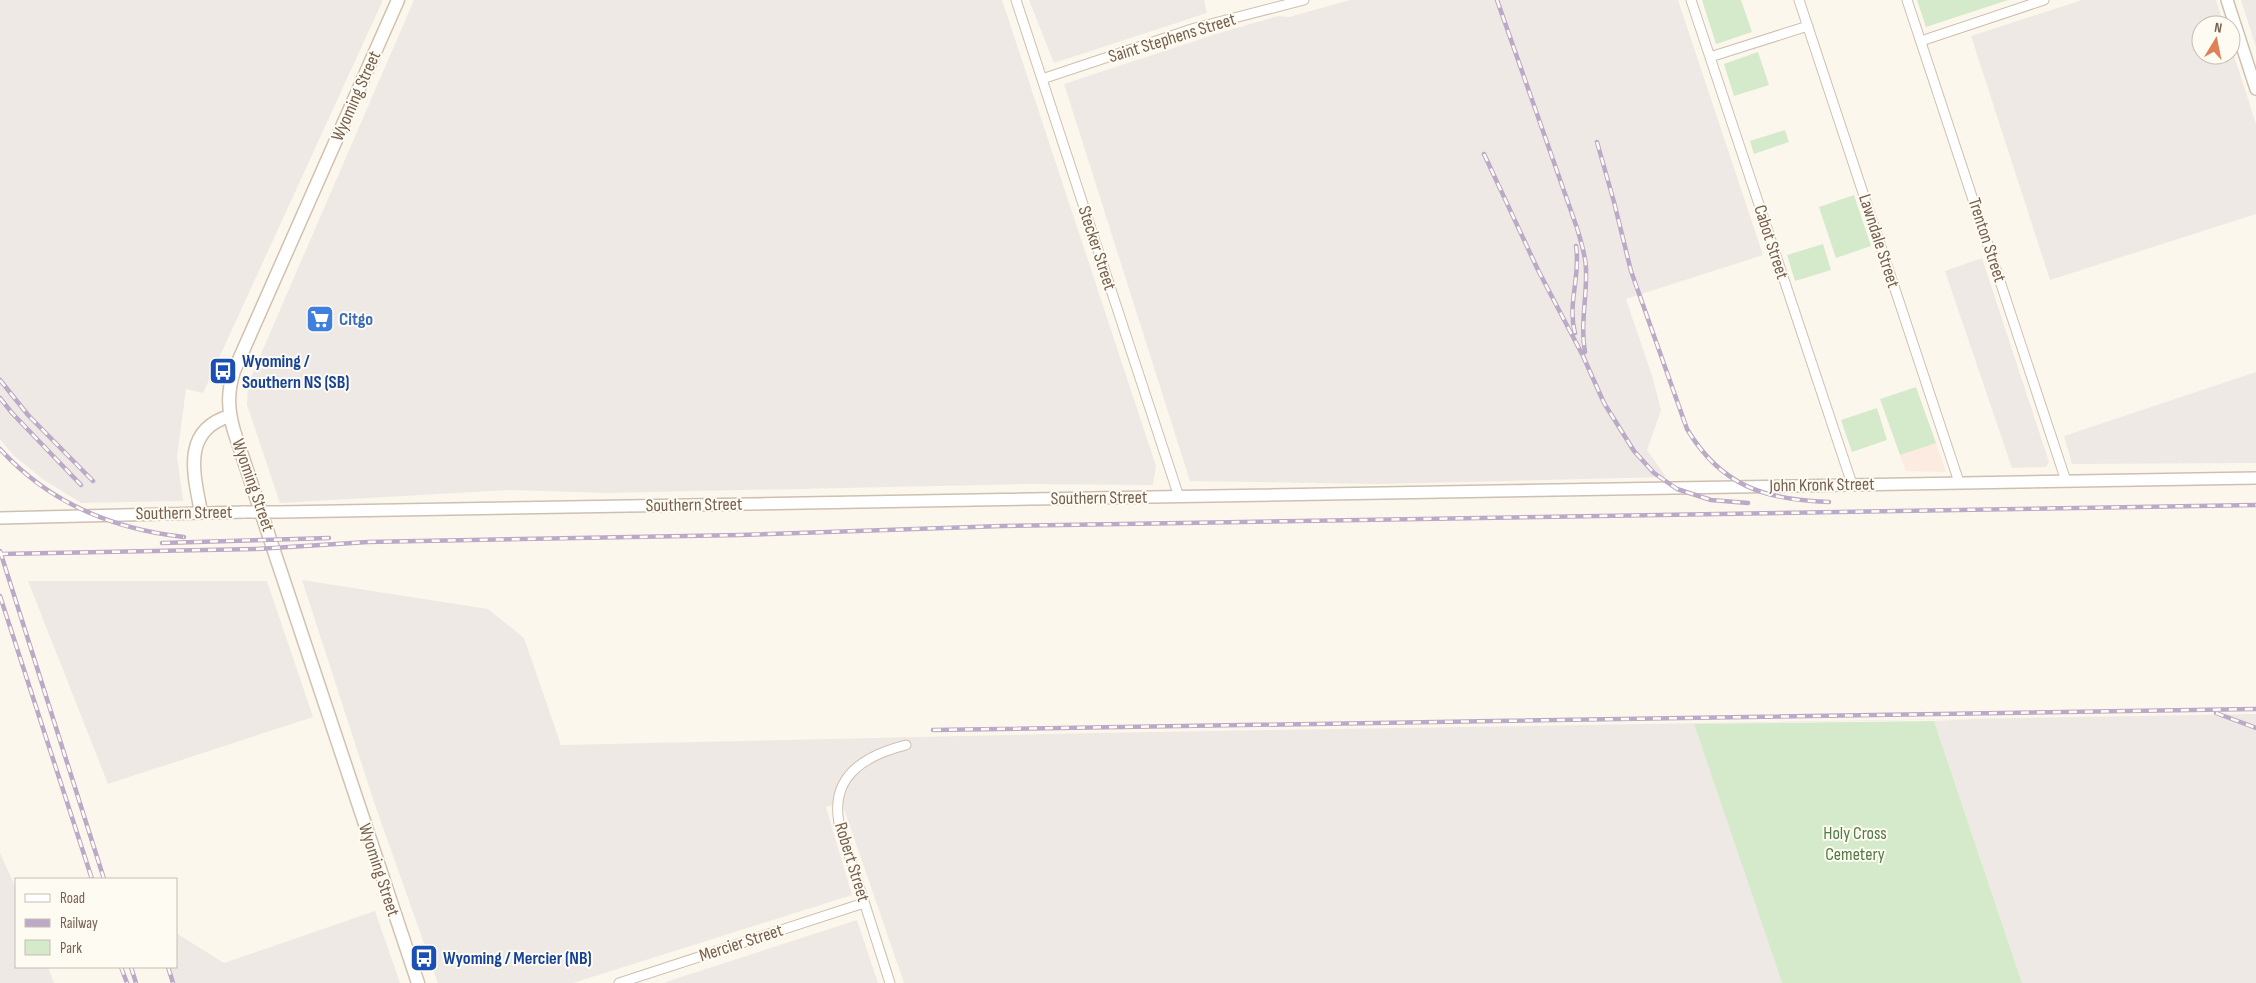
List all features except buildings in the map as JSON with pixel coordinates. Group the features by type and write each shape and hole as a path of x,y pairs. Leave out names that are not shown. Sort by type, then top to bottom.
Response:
{"main road":[{"name":"Wyoming Street","path":"398,0 234,371 228,395 230,416 418,983"},
{"path":"202,512 192,467 194,453 204,431 217,420 230,416"}],"street":[{"name":"Stecker Street","path":"1016,0 1178,497"},
{"name":"Saint Stephens Street","path":"1042,79 1195,28 1280,3 1304,0"},
{"name":"Cabot Street","path":"1691,0 1852,484"},
{"name":"Lawndale Street","path":"1799,0 1959,482"},
{"name":"Trenton Street","path":"1907,0 2066,481"},
{"path":"1921,40 2044,0"},
{"path":"2227,0 2256,89"},
{"path":"1710,57 1808,26"},
{"name":"John Kronk Street","path":"1388,493 2256,478"},
{"name":"Southern Street","path":"0,518 202,512 1388,493"},
{"name":"Robert Street","path":"890,983 837,812 838,798 851,773 863,761 879,752 906,745"},
{"name":"Mercier Street","path":"619,983 864,903"}],"shaded area":[{"path":"0,0 383,0 203,393 186,389 177,457 183,501 81,503 44,480 13,455 0,439"},
{"path":"414,0 1002,0 1156,466 1153,485 1025,484 607,493 511,490 280,503 247,405 248,384"},
{"path":"1029,0 1204,0 1207,13 1054,63"},
{"path":"1350,0 1678,0 1763,255 1626,299 1653,379 1661,410 1647,450 1666,477 1379,484 1190,481 1064,84 1216,34 1278,16 1289,17"},
{"path":"2082,0 2216,0 2221,15 2191,15 2191,65 2237,65 2256,124 2256,214 2050,280 1971,36"},
{"path":"2241,0 2256,0 2256,47"},
{"path":"1982,258 2049,462 2046,467 2012,468 1945,271"},
{"path":"2256,372 2256,463 2072,464 2064,436"},
{"path":"1936,443 1946,472 1906,471 1900,455"},
{"path":"302,580 488,609 524,638 561,745 1094,733 2256,714 2256,983 2022,983 1934,721 1974,719 1694,724 1782,983 904,983 842,803 826,807 852,895 573,983 438,983 374,802"},
{"path":"28,581 267,581 313,717 108,784"},
{"path":"0,853 15,886 15,968 48,968 54,983 0,983"},
{"path":"375,911 400,983 174,983 169,968 178,968 178,934 224,963"},
{"path":"857,920 878,983 664,983 675,979"}],"green space":[{"path":"1702,0 1741,0 1752,32 1716,44"},
{"path":"1917,0 2008,0 1926,27"},
{"path":"1758,52 1769,85 1734,96 1724,64"},
{"path":"1785,130 1789,142 1754,154 1750,141"},
{"path":"1854,195 1871,246 1836,258 1819,207"},
{"path":"1823,244 1831,270 1795,281 1787,255"},
{"path":"1916,387 1936,443 1900,455 1880,399"},
{"path":"1877,408 1887,440 1852,452 1841,420"},
{"name":"Holy Cross Cemetery","path":"1934,721 2022,983 1782,983 1694,724"}],"railway":[{"path":"1497,0 1583,249 1586,270 1583,331 1585,352"},
{"path":"1597,142 1631,271 1687,429 1700,448 1715,464 1730,477 1747,486 1785,498 1829,502"},
{"path":"1484,154 1538,270 1583,356 1604,403 1634,451 1654,473 1677,489 1711,500 1748,503"},
{"path":"1575,333 1572,311 1577,268 1576,246"},
{"path":"0,380 28,415 93,481"},
{"path":"0,398 81,485"},
{"path":"0,449 39,484 83,510 107,520 132,527 184,537"},
{"path":"0,554 257,549 368,542 740,535 1002,526 2256,505"},
{"path":"162,543 329,538"},
{"path":"0,551 104,878"},
{"path":"0,596 92,878"},
{"path":"933,730 2256,709"},
{"path":"2216,713 2256,728"},
{"path":"121,968 127,983"},
{"path":"131,968 136,983"},
{"path":"168,968 173,983"}],"place":[{"name":"Citgo","path":"320,319"},
{"name":"Wyoming / Southern NS (SB)","path":"223,371"},
{"name":"Wyoming / Mercier (NB)","path":"424,958"}]}
